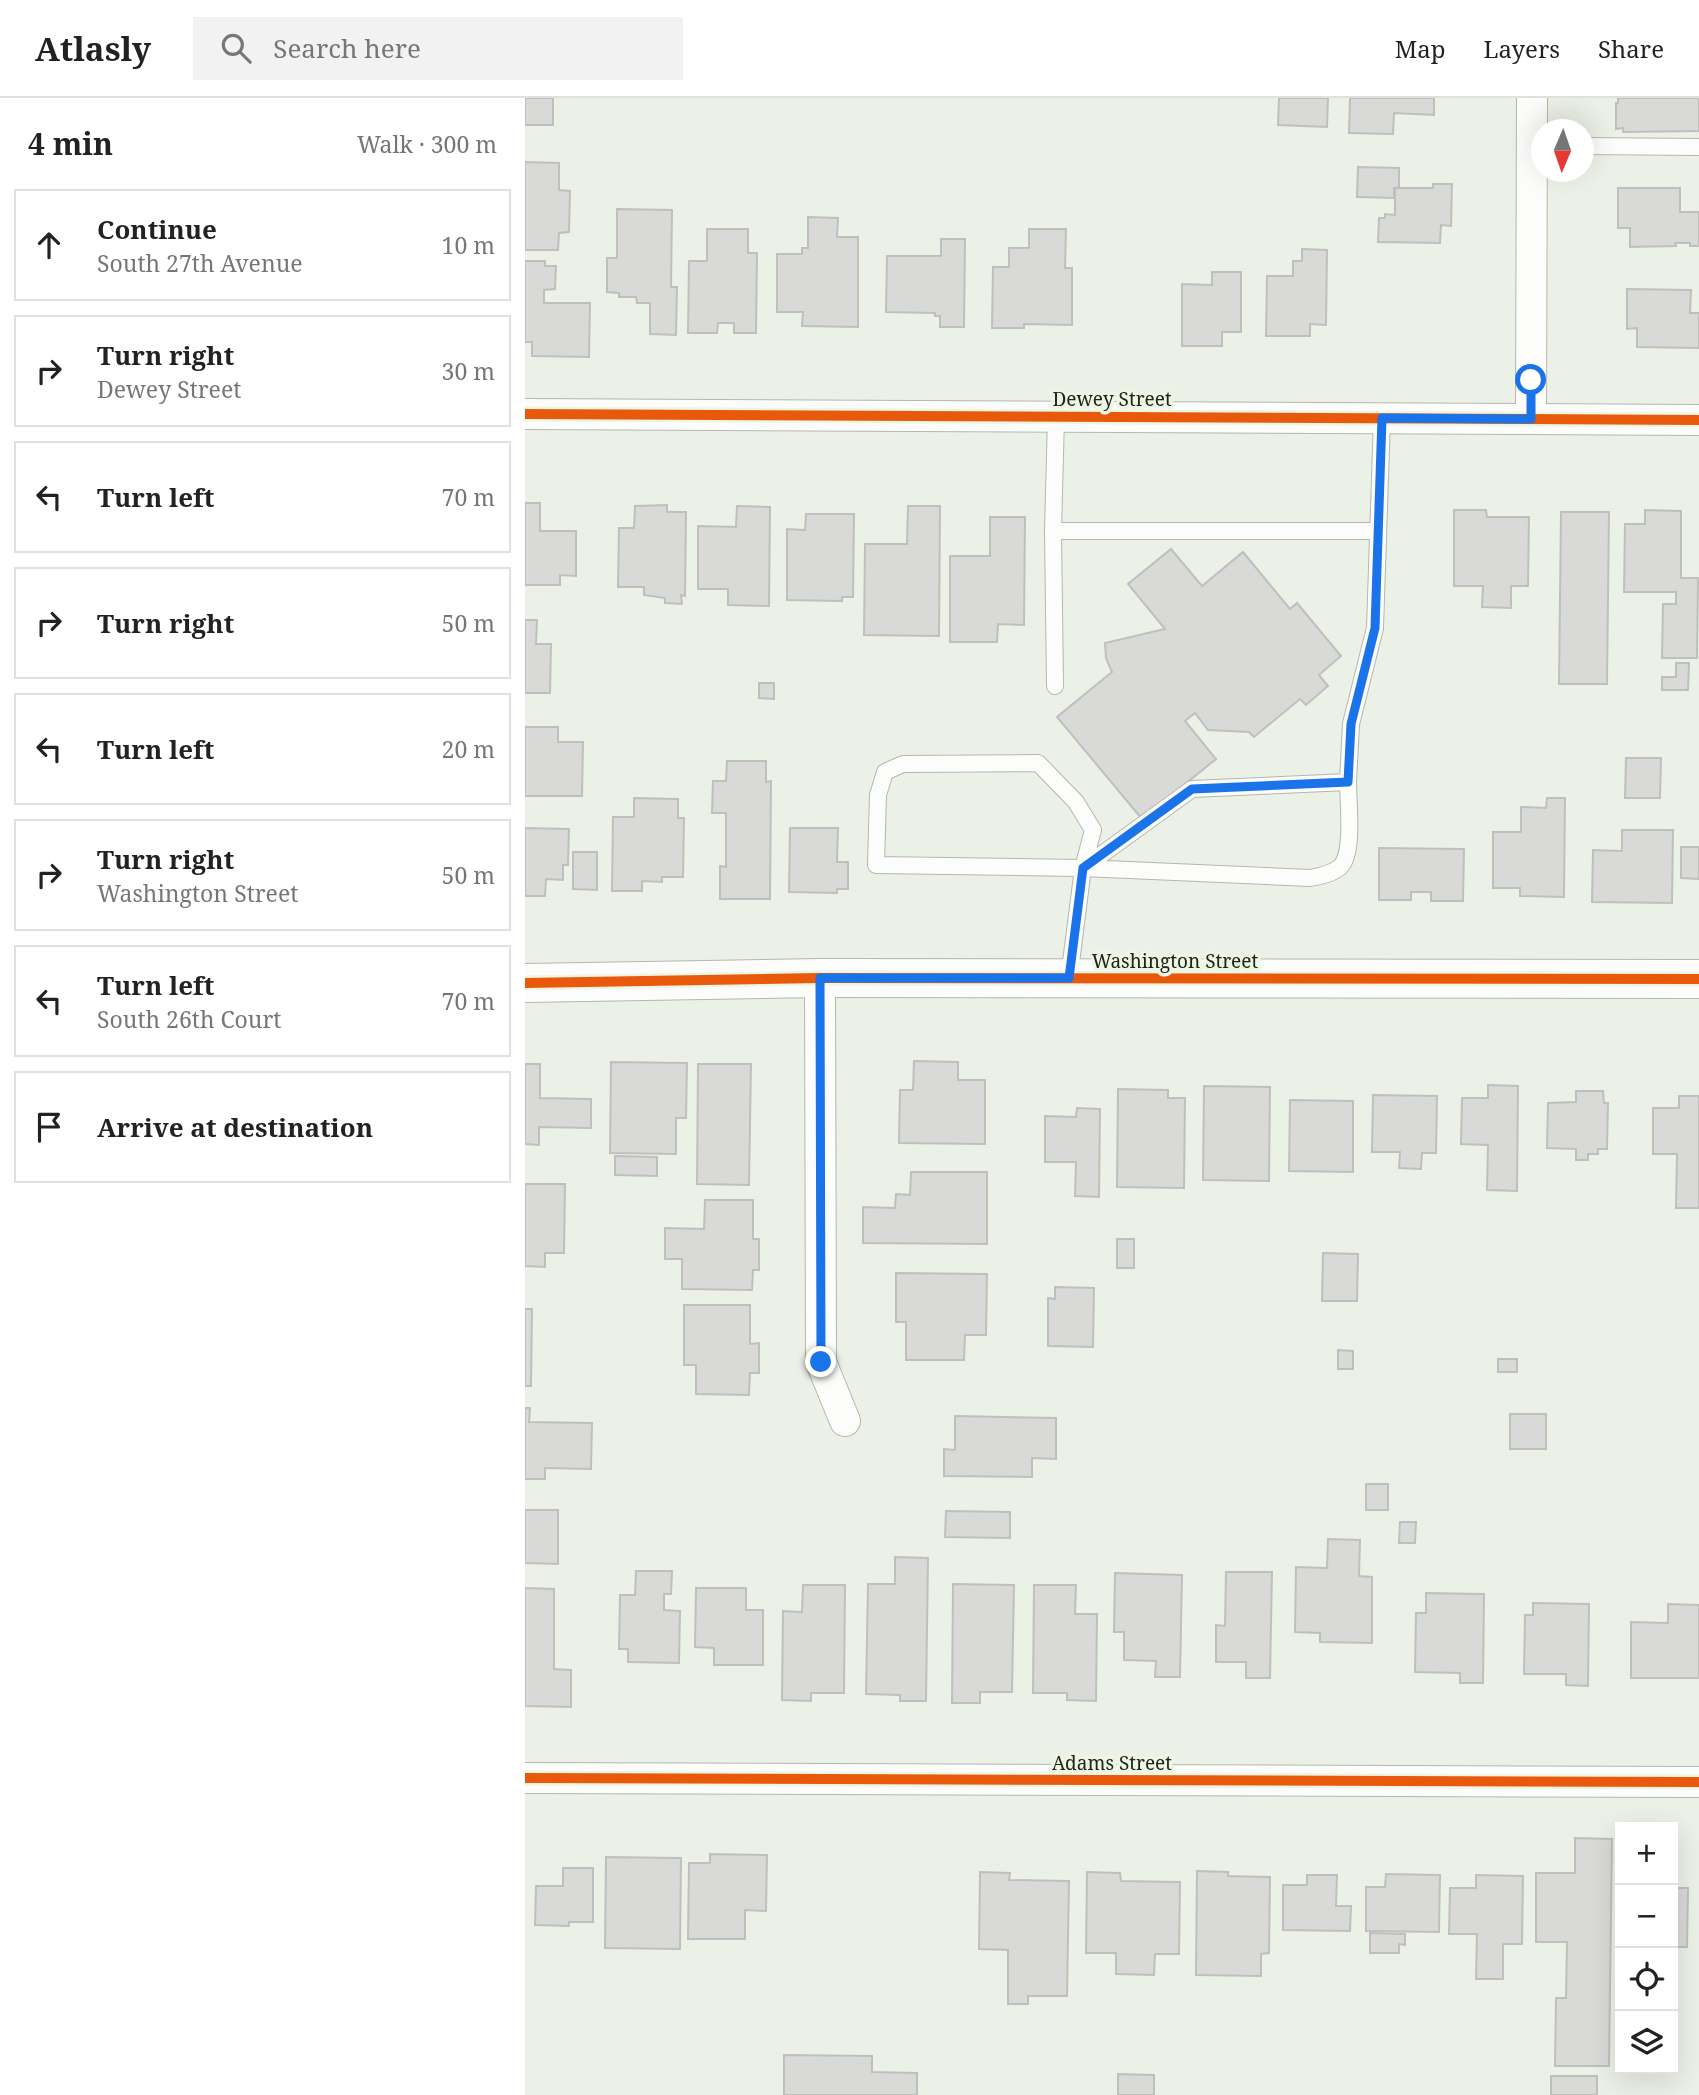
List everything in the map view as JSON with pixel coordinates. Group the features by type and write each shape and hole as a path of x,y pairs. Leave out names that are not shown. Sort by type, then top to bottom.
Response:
{"street":[{"path":"1532,98 1534,119"},
{"path":"1531,419 1536,182"},
{"name":"Dewey Street","path":"525,414 1699,420"},
{"path":"820,978 821,1362 845,1421"},
{"name":"Washington Street","path":"525,983 820,978 1699,979"},
{"name":"Adams Street","path":"525,1779 1699,1782"}],"lane":[{"path":"1594,146 1699,147"},
{"path":"1055,686 1053,531 1056,417"},
{"path":"1069,978 1083,868 1093,830 1076,802 1038,763 903,764 885,772 878,795 876,864 1083,868 1310,878 1330,873 1342,865 1348,848 1351,724 1375,628 1382,418"},
{"path":"1053,531 1378,531"},
{"path":"1083,868 1192,789 1348,782"}],"building":[{"path":"525,98 553,98 553,125 525,125"},
{"path":"1279,98 1328,98 1327,127 1278,125"},
{"path":"1350,98 1434,98 1434,115 1394,113 1393,134 1349,133"},
{"path":"1618,98 1699,98 1699,131 1623,132 1623,128 1616,129"},
{"path":"525,162 559,163 559,190 570,191 569,232 559,233 558,250 525,250"},
{"path":"1358,167 1399,168 1399,187 1394,188 1394,198 1357,197"},
{"path":"1433,184 1452,184 1451,226 1441,225 1440,243 1378,242 1379,218 1385,218 1385,214 1395,215 1395,188 1433,188"},
{"path":"1618,188 1680,188 1680,212 1699,212 1699,246 1675,243 1676,246 1630,247 1630,228 1618,228"},
{"path":"617,209 672,210 671,287 677,287 676,335 650,334 650,303 637,303 636,297 619,297 619,293 607,292 607,258 617,258"},
{"path":"808,217 838,218 837,237 858,237 858,327 802,326 803,312 777,312 777,254 802,254 802,248 808,248"},
{"path":"707,229 748,229 748,253 757,253 756,333 734,333 734,323 718,323 717,333 688,333 689,261 707,261"},
{"path":"1029,229 1066,229 1065,268 1072,268 1072,325 1024,324 1024,328 992,328 993,267 1009,267 1009,248 1029,248"},
{"path":"941,239 965,239 964,327 940,327 940,316 935,316 935,313 886,312 887,256 941,256"},
{"path":"1302,249 1327,250 1326,325 1310,324 1310,336 1266,336 1267,276 1293,276 1293,261 1302,261"},
{"path":"525,261 545,261 545,266 556,266 555,289 544,290 544,303 590,303 589,357 532,356 532,342 525,342"},
{"path":"1212,272 1241,272 1241,332 1222,332 1222,346 1182,346 1182,284 1212,285"},
{"path":"1627,289 1691,290 1690,313 1699,313 1699,348 1637,347 1637,328 1627,329"},
{"path":"525,503 540,503 540,531 576,531 576,576 560,575 560,585 525,585"},
{"path":"667,505 667,512 686,512 685,596 681,595 682,604 665,603 665,598 644,595 644,587 618,587 619,528 634,528 635,506"},
{"path":"737,506 770,507 769,606 728,605 728,589 698,589 698,526 736,527"},
{"path":"908,506 940,506 939,636 864,635 865,544 907,544"},
{"path":"1454,510 1486,510 1487,517 1529,517 1528,586 1511,586 1511,608 1482,607 1483,586 1454,586"},
{"path":"1645,510 1681,511 1681,578 1698,578 1697,658 1662,658 1663,604 1676,604 1676,592 1624,592 1625,524 1645,524"},
{"path":"1561,512 1609,512 1607,684 1559,684"},
{"path":"806,514 854,514 853,597 842,597 842,601 787,600 787,529 805,530"},
{"path":"990,517 1025,517 1024,625 998,624 997,642 950,642 950,556 990,556"},
{"path":"1171,549 1202,586 1243,552 1290,609 1297,603 1341,656 1319,675 1328,686 1306,705 1300,699 1254,737 1249,732 1208,730 1195,713 1185,721 1216,759 1142,819 1057,717 1112,672 1106,658 1105,643 1165,629 1128,584"},
{"path":"525,620 537,620 536,644 551,644 550,693 525,693"},
{"path":"1676,663 1689,663 1688,690 1662,690 1662,677 1676,677"},
{"path":"759,683 774,683 774,699 759,698"},
{"path":"525,727 558,727 558,742 583,742 582,796 525,796"},
{"path":"1626,758 1661,758 1660,798 1625,798"},
{"path":"727,761 766,761 766,782 771,781 770,899 720,899 720,866 726,867 726,813 712,813 713,781 726,781"},
{"path":"634,798 678,799 678,818 684,818 683,877 662,877 662,882 642,881 642,891 612,891 613,817 634,817"},
{"path":"1547,798 1565,798 1564,897 1520,896 1520,888 1493,888 1493,832 1521,832 1521,807 1546,808"},
{"path":"525,828 569,829 568,865 563,865 563,880 546,879 545,896 525,896"},
{"path":"790,828 838,828 837,862 848,862 848,889 837,889 837,893 789,892"},
{"path":"1622,830 1673,830 1672,903 1592,902 1593,850 1622,851"},
{"path":"1681,847 1699,847 1699,879 1681,878"},
{"path":"1379,848 1464,849 1463,901 1431,901 1431,892 1411,892 1411,900 1379,900"},
{"path":"573,852 597,852 597,890 573,889"},
{"path":"914,1061 958,1062 958,1080 985,1080 985,1144 899,1143 900,1090 913,1090"},
{"path":"611,1062 687,1063 686,1118 676,1118 676,1154 610,1153"},
{"path":"525,1064 540,1064 540,1098 591,1099 591,1128 539,1127 539,1145 525,1144"},
{"path":"698,1064 751,1064 749,1185 697,1184"},
{"path":"1488,1085 1518,1086 1517,1191 1487,1190 1488,1145 1461,1144 1462,1098 1488,1098"},
{"path":"1204,1086 1270,1087 1269,1181 1203,1180"},
{"path":"1118,1089 1168,1090 1168,1098 1185,1098 1184,1188 1117,1187"},
{"path":"1576,1091 1603,1091 1604,1103 1608,1103 1607,1149 1598,1149 1598,1154 1588,1154 1588,1160 1576,1160 1576,1149 1547,1148 1548,1103 1576,1102"},
{"path":"1373,1095 1437,1096 1436,1153 1422,1153 1421,1169 1399,1168 1400,1152 1372,1152"},
{"path":"1679,1096 1699,1096 1699,1208 1676,1208 1677,1154 1653,1154 1653,1108 1679,1108"},
{"path":"1290,1100 1353,1101 1353,1172 1289,1171"},
{"path":"1077,1108 1100,1109 1099,1197 1075,1196 1076,1162 1045,1162 1045,1116 1076,1117"},
{"path":"615,1156 657,1157 657,1176 615,1175"},
{"path":"911,1172 987,1172 987,1244 863,1243 863,1207 895,1208 896,1194 910,1195"},
{"path":"525,1184 565,1184 564,1253 545,1253 545,1267 525,1266"},
{"path":"705,1200 753,1200 753,1239 759,1239 759,1270 753,1270 752,1290 682,1289 682,1259 665,1259 665,1228 704,1229"},
{"path":"1117,1239 1134,1239 1134,1268 1117,1268"},
{"path":"1323,1253 1358,1254 1357,1301 1322,1301"},
{"path":"896,1273 987,1274 986,1335 965,1335 964,1360 906,1360 906,1322 896,1322"},
{"path":"1055,1287 1094,1288 1093,1347 1048,1346 1048,1298 1055,1299"},
{"path":"684,1305 750,1305 750,1344 759,1343 759,1373 750,1373 749,1395 696,1394 696,1365 684,1365"},
{"path":"525,1309 532,1309 531,1386 525,1386"},
{"path":"1338,1350 1353,1351 1353,1369 1338,1369"},
{"path":"1498,1359 1517,1359 1517,1372 1498,1372"},
{"path":"525,1408 530,1408 529,1422 592,1423 591,1469 545,1468 545,1479 525,1479"},
{"path":"1510,1414 1546,1414 1546,1449 1510,1449"},
{"path":"955,1416 1056,1418 1056,1459 1032,1458 1032,1477 944,1476 944,1449 955,1450"},
{"path":"1366,1484 1388,1484 1388,1510 1366,1510"},
{"path":"525,1510 558,1510 558,1564 525,1563"},
{"path":"946,1511 1010,1512 1010,1538 945,1537"},
{"path":"1400,1522 1416,1522 1415,1543 1399,1543"},
{"path":"1328,1539 1360,1540 1359,1576 1372,1577 1372,1643 1320,1642 1320,1633 1295,1632 1296,1567 1327,1568"},
{"path":"895,1557 928,1558 926,1701 900,1701 900,1695 866,1694 868,1584 895,1584"},
{"path":"636,1571 672,1571 671,1594 664,1594 664,1610 680,1611 679,1663 628,1662 628,1649 619,1649 620,1595 635,1595"},
{"path":"1226,1572 1272,1572 1270,1678 1246,1678 1246,1662 1216,1662 1216,1625 1225,1626"},
{"path":"1115,1573 1182,1575 1180,1677 1155,1677 1156,1661 1124,1660 1124,1632 1114,1632"},
{"path":"953,1584 1014,1585 1012,1692 980,1692 980,1703 952,1703"},
{"path":"803,1585 845,1585 844,1693 811,1693 811,1701 782,1700 783,1611 802,1612"},
{"path":"1034,1585 1076,1585 1075,1614 1097,1614 1096,1701 1067,1700 1067,1693 1033,1693"},
{"path":"525,1588 554,1589 554,1669 571,1670 571,1707 525,1706"},
{"path":"696,1588 746,1588 746,1610 763,1610 763,1665 714,1665 714,1648 695,1647"},
{"path":"1426,1593 1484,1594 1483,1683 1460,1683 1460,1673 1415,1672 1416,1613 1426,1613"},
{"path":"1533,1603 1589,1604 1588,1686 1566,1685 1566,1674 1524,1674 1525,1615 1533,1615"},
{"path":"1668,1604 1699,1605 1699,1678 1631,1678 1631,1622 1668,1623"},
{"path":"1575,1838 1612,1839 1609,2066 1555,2066 1556,1998 1566,1998 1567,1942 1536,1942 1536,1873 1575,1873"},
{"path":"710,1854 767,1855 766,1911 745,1910 745,1939 688,1939 689,1863 710,1863"},
{"path":"606,1857 681,1858 680,1949 605,1948"},
{"path":"563,1868 593,1868 593,1922 569,1922 569,1926 535,1925 536,1886 563,1886"},
{"path":"1197,1871 1228,1872 1228,1876 1270,1877 1269,1953 1261,1954 1261,1976 1196,1975"},
{"path":"980,1872 1010,1873 1009,1880 1069,1881 1067,1996 1028,1996 1028,2004 1008,2004 1008,1950 979,1949"},
{"path":"1087,1872 1120,1873 1121,1881 1180,1882 1179,1954 1155,1954 1154,1975 1116,1974 1116,1953 1086,1953"},
{"path":"1386,1874 1440,1875 1439,1932 1366,1931 1366,1887 1385,1887"},
{"path":"1307,1875 1337,1875 1336,1906 1351,1906 1350,1931 1283,1930 1283,1885 1307,1885"},
{"path":"1476,1875 1523,1876 1522,1944 1503,1944 1503,1979 1476,1979 1477,1934 1449,1934 1450,1888 1476,1888"},
{"path":"1678,1888 1688,1888 1687,1947 1678,1947"},
{"path":"1370,1933 1405,1934 1405,1945 1399,1944 1399,1953 1370,1953"},
{"path":"784,2055 872,2056 872,2072 917,2073 917,2095 784,2095"},
{"path":"1118,2074 1154,2075 1154,2095 1118,2095"},
{"path":"1551,2076 1597,2076 1597,2095 1551,2095"}],"cycle path":[{"path":"525,414 1699,420"},
{"path":"525,983 820,978 1699,979"},
{"path":"525,1778 1699,1782"}],"route":[{"path":"821,1362 820,978 1069,978 1083,868 1192,789 1348,782 1351,724 1375,628 1382,418 1531,419 1531,380"}]}
